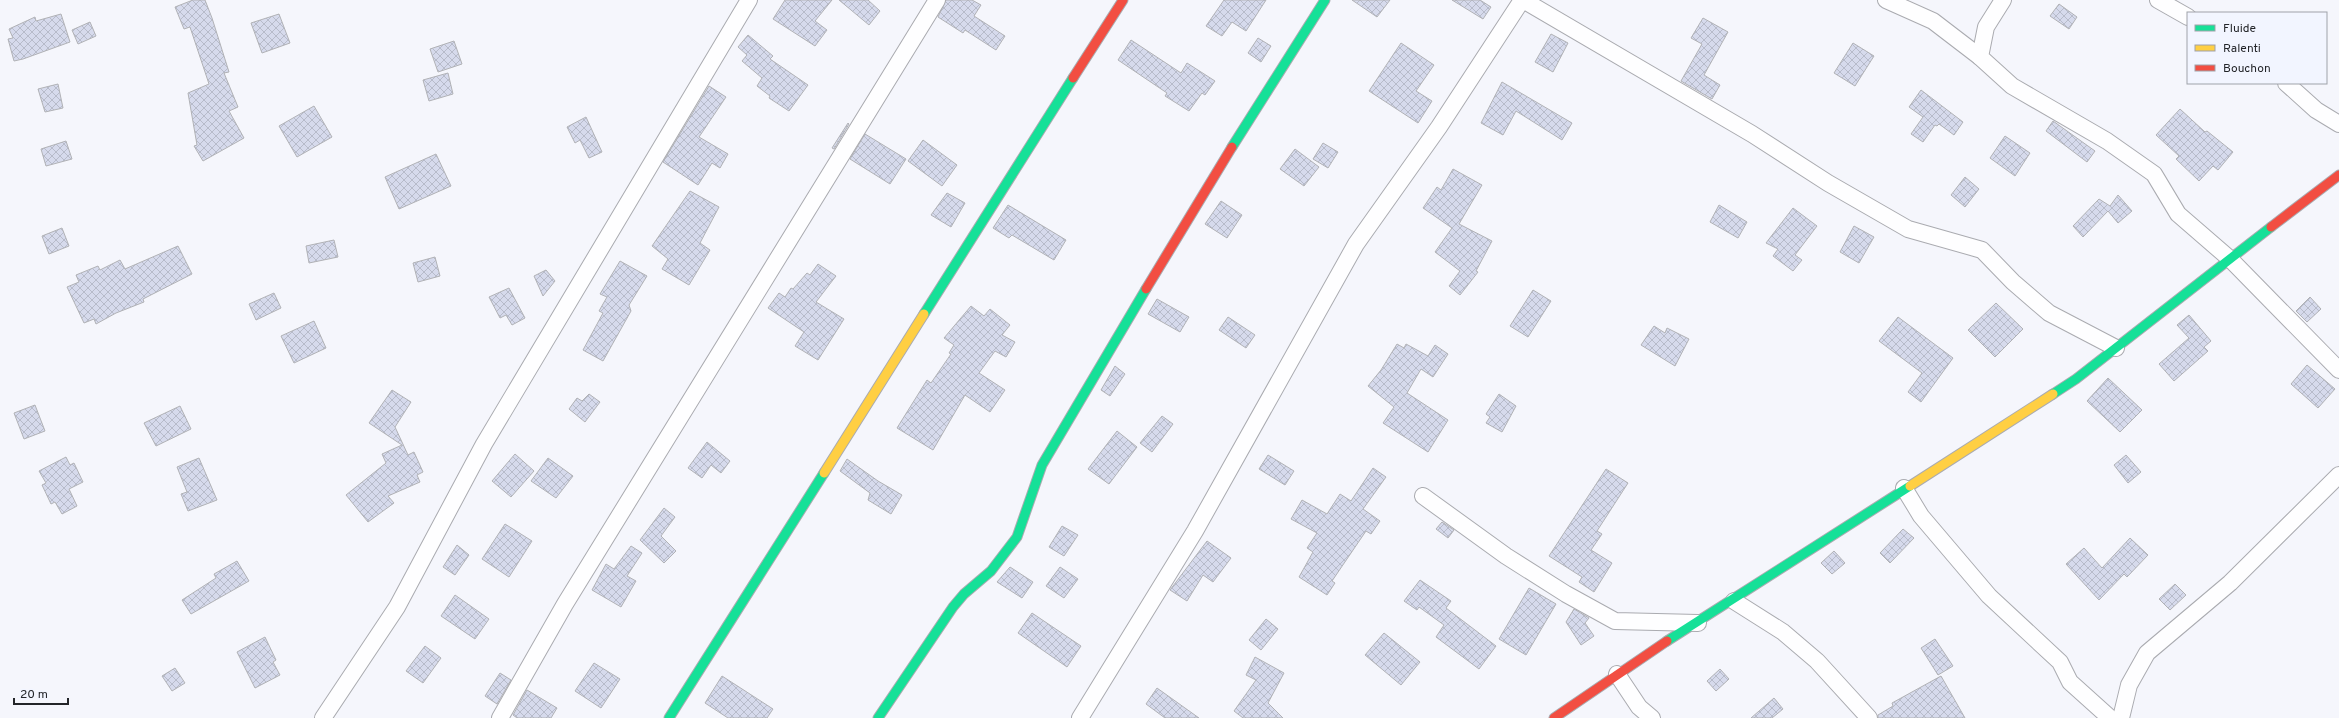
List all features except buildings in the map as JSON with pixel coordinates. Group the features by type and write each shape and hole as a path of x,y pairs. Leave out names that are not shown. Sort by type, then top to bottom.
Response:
{"street":[{"path":"323,718 397,607 484,444 749,0"},
{"path":"500,718 565,604 938,0"},
{"path":"669,718 1123,0"},
{"path":"878,718 954,607 964,594 991,571 1005,556 1017,537 1042,465 1214,175 1325,0"},
{"path":"1080,718 1195,531 1356,244 1439,127 1523,0 1752,134 1828,183 1908,229 1982,250 2013,282 2049,313 2116,348"},
{"path":"1886,0 1933,21 1980,57 2012,86 2107,141 2154,174 2178,214 2230,259 2339,370"},
{"path":"1980,57 1986,27 2003,0"},
{"path":"2158,0 2187,16"},
{"path":"2287,84 2316,110 2339,124"},
{"path":"1554,718 1617,674 1734,600 1904,488 2076,379 2339,175"},
{"path":"2121,718 2129,685 2147,653 2230,583 2339,475"},
{"path":"1904,488 1921,516 1989,596 2060,662 2070,682 2110,718"},
{"path":"1423,496 1506,556 1566,594 1615,621 1698,623"},
{"path":"1734,600 1783,632 1817,661 1869,718"},
{"path":"1617,674 1639,707 1652,718"}],"traffic: fast":[{"path":"1232,147 1325,0"},
{"path":"924,314 1073,78"},
{"path":"2053,394 2076,379 2271,227"},
{"path":"878,718 953,607 964,594 991,571 1017,537 1042,465 1146,289"},
{"path":"669,718 824,473"},
{"path":"1667,641 1910,486"}],"traffic: slow":[{"path":"824,473 924,314"},
{"path":"1910,486 2053,394"}],"traffic: jam":[{"path":"1073,78 1123,0"},
{"path":"1146,289 1232,147"},
{"path":"2271,227 2339,175"},
{"path":"1554,718 1667,641"}]}
